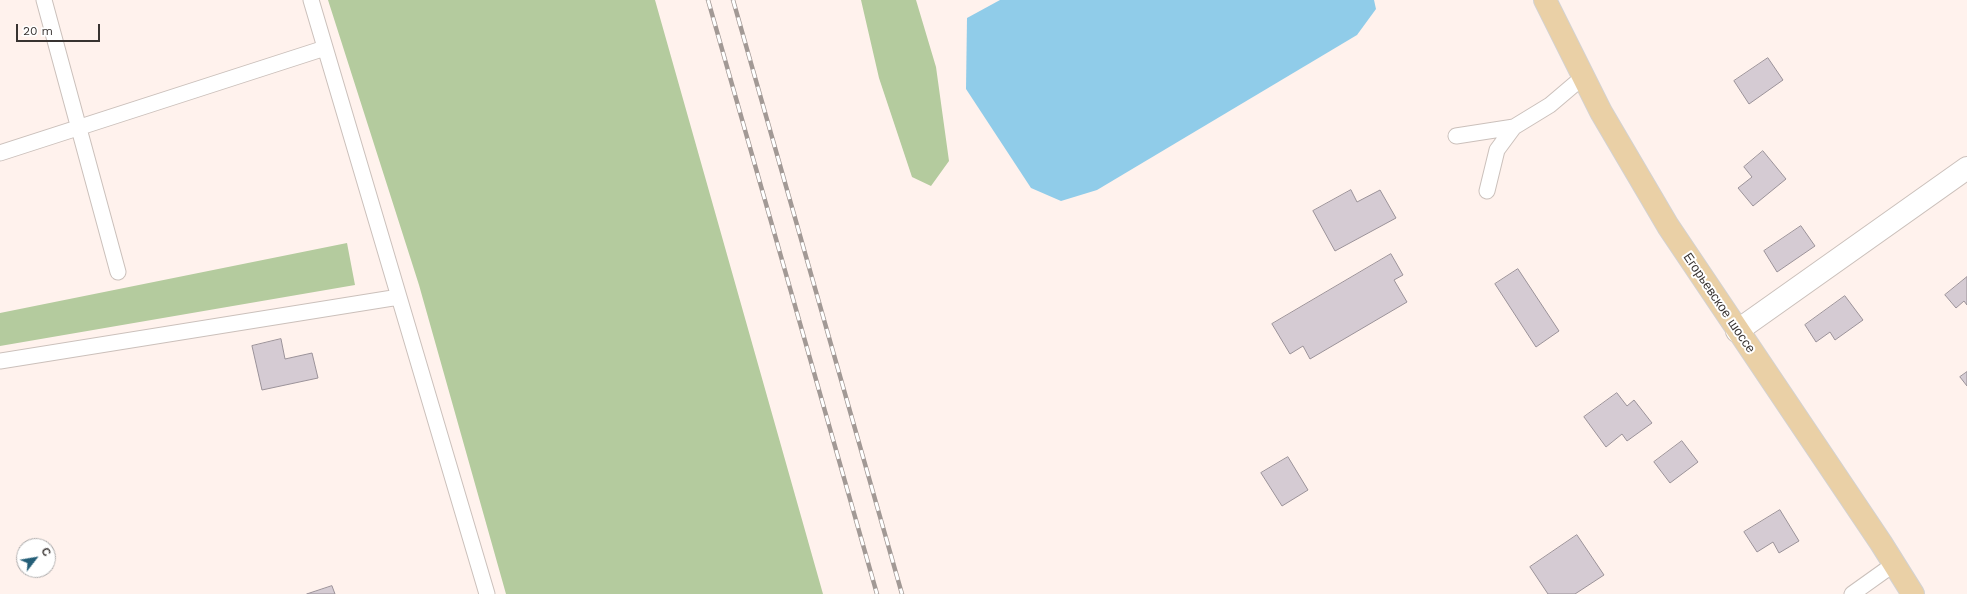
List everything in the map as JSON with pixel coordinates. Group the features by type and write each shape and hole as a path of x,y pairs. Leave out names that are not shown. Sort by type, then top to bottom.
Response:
{"main road":[{"name":"Егорьевское шоссе","path":"1545,0 1582,78 1668,226 1737,331 1881,542 1912,594"}],"street":[{"path":"1737,331 1967,168"}],"lane":[{"path":"44,0 118,272"},
{"path":"310,0 487,594"},
{"path":"0,153 325,48"},
{"path":"1456,136 1514,127 1550,106 1582,78"},
{"path":"1487,191 1497,150 1514,127"},
{"path":"0,361 399,297"},
{"path":"1852,594 1894,564"}],"green space":[{"path":"328,0 655,0 823,594 506,594 419,285"},
{"path":"861,0 916,0 936,67 949,161 931,186 912,177 879,78"},
{"path":"347,243 355,285 0,346 0,313"}],"water":[{"path":"1000,0 1374,0 1376,9 1357,35 1097,190 1061,201 1031,188 966,89 967,18"}],"building":[{"path":"1768,58 1783,80 1749,104 1734,81"},
{"path":"1763,151 1786,179 1753,206 1738,188 1752,177 1744,167"},
{"path":"1351,190 1357,202 1380,190 1396,218 1335,251 1313,211"},
{"path":"1801,226 1815,246 1777,272 1764,251"},
{"path":"1391,254 1403,275 1394,280 1407,302 1310,359 1303,346 1290,354 1272,324"},
{"path":"1518,269 1559,331 1536,347 1495,284"},
{"path":"1967,277 1967,305 1964,301 1956,308 1945,295"},
{"path":"1845,296 1863,320 1835,340 1830,332 1816,342 1805,325"},
{"path":"281,339 285,359 312,353 318,378 262,390 252,346"},
{"path":"1967,372 1967,386 1960,377"},
{"path":"1617,393 1627,406 1634,400 1652,423 1627,441 1622,434 1606,447 1584,417"},
{"path":"1682,441 1698,462 1670,483 1654,462"},
{"path":"1288,457 1308,490 1282,506 1261,473"},
{"path":"1780,510 1799,541 1779,553 1773,542 1757,552 1744,532"},
{"path":"1577,535 1604,575 1575,594 1548,594 1530,567"},
{"path":"332,586 335,594 307,594"}],"railway":[{"path":"708,0 877,594"},
{"path":"733,0 902,594"}]}
